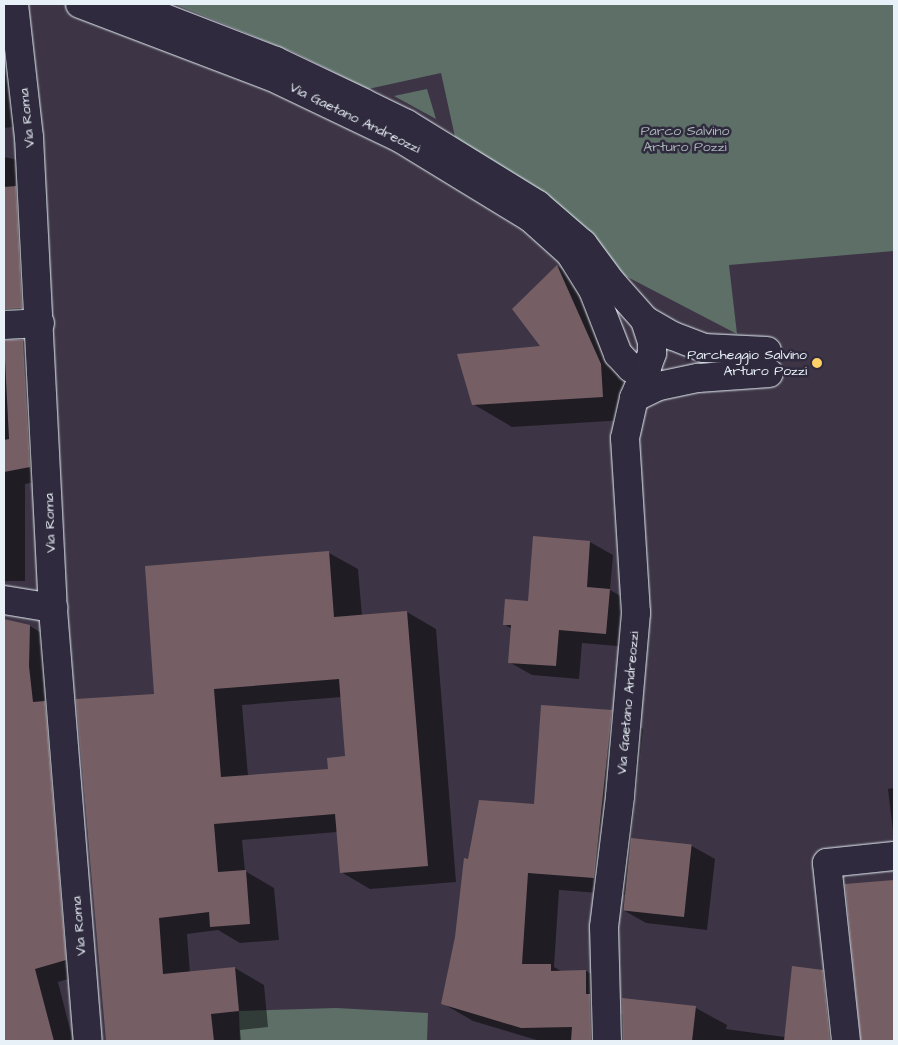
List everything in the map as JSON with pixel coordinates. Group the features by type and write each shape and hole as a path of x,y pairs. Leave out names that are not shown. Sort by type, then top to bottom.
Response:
{"street":[{"name":"Via Roma","path":"14,4 29,137 40,323 53,608 88,1041"},
{"name":"Via Gaetano Andreozzi","path":"80,4 270,76 400,138 530,218 570,254 602,287"},
{"name":"Via Gaetano Andreozzi","path":"128,4 276,61 407,124 538,205 584,244 602,287"},
{"path":"602,287 645,320 673,336 704,348 768,362 659,386 634,398"},
{"path":"602,287 618,354 631,368 647,367"},
{"name":"Via Gaetano Andreozzi","path":"607,1041 604,927 620,796 636,613 625,438 634,398 652,353 652,342 645,320"},
{"path":"4,325 40,323"},
{"path":"4,600 53,608"},
{"path":"846,1041 828,863 894,856"}],"green space":[{"name":"Parco Salvino Arturo Pozzi","path":"174,4 894,4 894,251 729,265 737,334 614,270 586,231 455,137 441,73 368,89 293,52"},
{"path":"427,89 436,119 394,96"},
{"path":"336,1008 428,1013 427,1041 240,1041 239,1011"}],"building":[{"path":"16,186 22,308 4,309 4,187"},
{"path":"557,265 601,364 603,397 472,405 457,354 540,346 512,309"},
{"path":"4,340 23,340 30,467 4,472 4,440 9,439"},
{"path":"533,536 590,541 587,587 610,589 606,634 559,630 556,666 508,663 511,625 503,625 505,599 528,601"},
{"path":"329,551 334,617 407,611 428,866 340,873 335,814 214,824 218,872 246,870 250,924 210,927 209,912 159,918 163,974 235,967 239,1011 211,1014 214,1041 106,1041 76,699 154,694 145,566","holes":["339,679 345,756 327,758 328,769 221,777 214,689"]},
{"path":"4,619 30,625 29,666 33,702 45,701 66,960 35,969 54,1041 4,1041"},
{"path":"541,705 612,710 594,878 528,873 522,964 551,964 551,971 586,970 586,994 590,994 591,1041 571,1041 572,1027 521,1028 441,1004 455,937 464,858 468,859 479,800 534,804"},
{"path":"631,838 692,844 684,917 623,911"},
{"path":"894,880 894,1041 861,1041 845,884"},
{"path":"792,966 823,970 830,1041 784,1041"},
{"path":"622,998 696,1006 692,1041 623,1041"}],"place":[{"name":"Parcheggio Salvino Arturo Pozzi","path":"817,363"}]}
